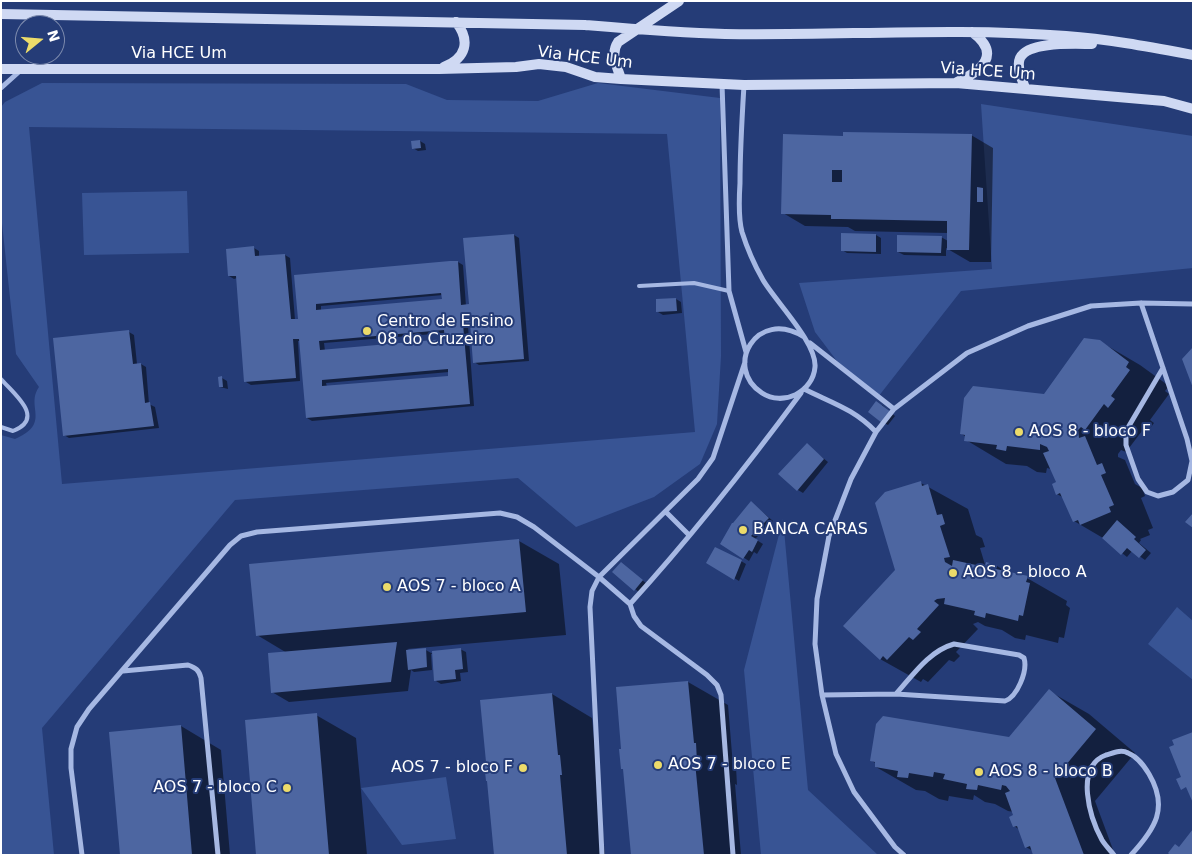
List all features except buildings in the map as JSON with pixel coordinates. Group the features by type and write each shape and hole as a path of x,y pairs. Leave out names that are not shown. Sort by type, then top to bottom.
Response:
{"main road":[{"path":"621,78 615,62 614,49 618,42 679,1"},
{"path":"1,14 585,25 636,30 725,34 972,32 1066,36 1125,42 1193,55"},
{"path":"439,69 454,62 462,55 465,44 464,38 461,28 456,22"},
{"path":"956,83 970,77 981,69 987,58 984,42 972,32"},
{"path":"1025,88 1019,71 1020,58 1027,50 1041,46 1125,42"},
{"name":"Via HCE Um","path":"1,69 439,69 516,67 539,64 566,67 595,77 744,85 956,83 1164,101 1193,108"}],"street":[{"path":"1,88 22,69"},
{"path":"722,84 728,291 746,352"},
{"path":"630,604 669,562 750,462 812,379 815,366 814,353 764,281 742,231 740,130 744,85"},
{"path":"904,855 854,792 836,754 822,696 815,644 817,599 829,536 851,479 876,432 894,409 967,353 1028,326 1091,306 1141,303 1193,304"},
{"path":"1141,303 1163,368 1186,438 1192,462 1188,480 1173,492 1158,496 1147,492 1138,479 1126,445 1126,430 1163,368"},
{"path":"602,855 590,607 592,591 599,577 698,479 713,458 746,352 752,342 760,334 771,329 783,328 794,331 894,409"},
{"path":"744,362 749,381 764,395 784,399 794,396 803,390"},
{"path":"803,390 850,410 866,421 876,432"},
{"path":"666,512 689,535"},
{"path":"82,855 71,768 71,749 77,727 89,710 230,545 242,536 257,532 480,513 500,513 517,517 534,527 599,577 630,604 634,616 641,626 707,675 717,685 721,695 733,855"},
{"path":"822,696 896,694 1005,701 1011,699 1016,693 1026,667 1026,662 1019,655 954,644 934,653 896,694"},
{"path":"123,671 188,665 195,667 199,672 218,855"},
{"path":"1114,855 1102,840 1096,825 1087,789 1088,777 1092,766 1103,756 1116,752 1128,752 1143,764 1155,785 1159,807 1154,824 1144,841 1131,855"}],"lane":[{"path":"639,286 694,283 728,291"},
{"path":"1,379 22,400 27,409 27,419 21,428 13,431 1,427"}],"shaded area":[{"path":"42,83 406,84 447,100 538,101 598,83 720,98 721,356 717,424 700,464 654,497 576,527 518,478 235,500 42,728 54,855 1,855 1,435 15,439 32,427 36,414 35,394 39,387 16,354 1,214 1,107 5,102","holes":["29,127 667,134 695,432 62,484"]},
{"path":"981,104 1193,136 1193,268 961,291 878,397 843,369 815,332 799,283 992,269"},
{"path":"187,191 189,253 84,255 82,193"},
{"path":"783,519 808,790 878,855 761,855 744,670"},
{"path":"1177,607 1193,621 1193,680 1148,644"},
{"path":"446,777 456,839 402,845 361,788"}],"place":[{"name":"Centro de Ensino 08 do Cruzeiro","path":"367,331"},
{"name":"AOS 8 - bloco F","path":"1019,432"},
{"name":"BANCA CARAS","path":"743,530"},
{"name":"AOS 8 - bloco A","path":"953,573"},
{"name":"AOS 7 - bloco A","path":"387,587"},
{"name":"AOS 7 - bloco E","path":"658,765"},
{"name":"AOS 7 - bloco F","path":"523,768"},
{"name":"AOS 8 - bloco B","path":"979,772"},
{"name":"AOS 7 - bloco C","path":"287,788"}]}
